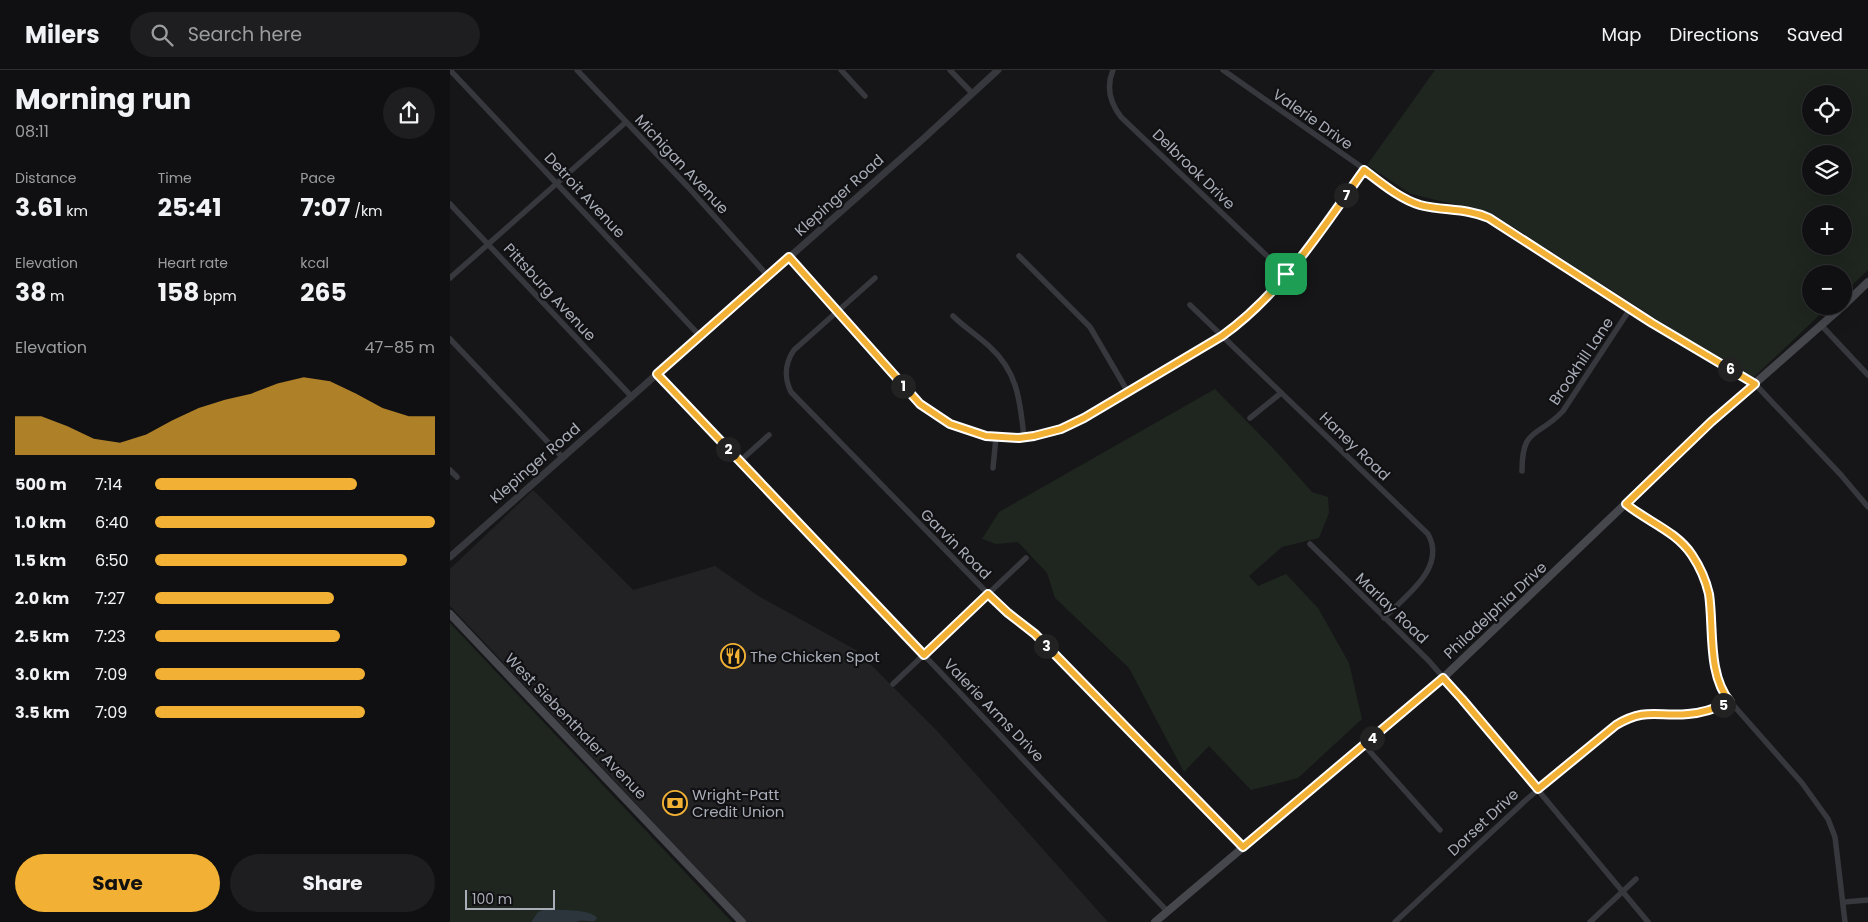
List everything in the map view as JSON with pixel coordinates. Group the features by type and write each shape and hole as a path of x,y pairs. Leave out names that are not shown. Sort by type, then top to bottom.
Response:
{"main road":[{"name":"Philadelphia Drive","path":"1852,297 1868,282"},
{"name":"Philadelphia Drive","path":"1154,922 1443,678 1711,422 1834,315"},
{"name":"West Siebenthaler Avenue","path":"450,614 742,922"}],"street":[{"name":"Detroit Avenue","path":"450,70 700,336"},
{"name":"Michigan Avenue","path":"577,70 688,187 768,276"},
{"path":"841,70 865,96"},
{"path":"950,70 972,93"},
{"name":"Klepinger Road","path":"450,557 998,70"},
{"name":"Delbrook Drive","path":"1113,70 1109,86 1110,95 1113,105 1121,117 1286,274"},
{"name":"Valerie Drive","path":"1223,70 1401,196 1421,205 1464,210 1489,218 1630,310 1755,384 1841,475 1868,507"},
{"path":"450,278 626,122"},
{"path":"789,257 911,396 928,411 964,430 996,437 1024,437 1048,434 1073,424 1222,336 1253,310 1286,274 1318,235 1364,170"},
{"name":"Pittsburg Avenue","path":"450,204 632,397"},
{"path":"1019,256 1083,318 1128,392"},
{"name":"Garvin Road","path":"875,278 794,350 786,371 787,384 791,392 988,594 1008,613 1035,634 1243,847"},
{"name":"Haney Road","path":"1190,305 1425,531 1432,541 1434,557 1429,571 1384,618"},
{"name":"Brookhill Lane","path":"1522,471 1523,449 1529,437 1553,421 1563,411 1630,310"},
{"path":"953,316 989,346 1012,375 1018,390 1024,437"},
{"path":"1822,326 1868,375"},
{"path":"450,338 562,457"},
{"name":"Valerie Arms Drive","path":"657,374 1167,911"},
{"path":"1250,418 1281,392"},
{"path":"740,461 769,435"},
{"path":"993,468 996,437"},
{"path":"450,470 457,477"},
{"path":"1626,504 1679,540 1688,548 1699,567 1708,594 1715,663 1722,687 1730,702 1802,783 1828,819 1835,837 1845,922"},
{"name":"Marlay Road","path":"1310,544 1429,662 1538,789 1648,922"},
{"path":"893,684 1026,558"},
{"name":"Dorset Drive","path":"1395,922 1538,789 1616,725 1626,719 1645,713 1690,714 1730,702"},
{"path":"1364,745 1440,830"},
{"path":"1590,922 1636,879"},
{"path":"1844,902 1868,900"}],"shaded area":[{"path":"1435,70 1868,70 1868,270 1852,285 1852,265 1802,265 1802,315 1820,315 1751,380 1491,213 1411,194 1367,165"},
{"path":"1215,389 1273,448 1312,492 1328,497 1329,513 1319,538 1282,547 1249,576 1258,586 1286,574 1318,608 1349,663 1362,719 1298,778 1251,790 1209,746 1184,772 1129,668 1055,598 1047,573 1018,542 996,544 982,539 999,512"},
{"path":"533,490 633,590 715,566 760,597 856,650 939,733 1108,922 747,922 450,606 450,569"},
{"path":"450,623 732,922 450,922"},
{"path":"545,909 581,911 597,918 595,921 531,922 538,912"}],"place":[{"name":"The Chicken Spot","path":"733,656"},
{"name":"Wright-Patt Credit Union","path":"675,803"}],"route":[{"path":"1364,170 1396,193 1421,205 1464,210 1489,218 1652,323 1755,384 1711,422 1626,504 1668,531 1688,548 1703,574 1710,607 1715,663 1722,687 1730,702 1709,710 1690,714 1645,713 1626,719 1616,725 1538,789 1443,678 1243,847 1035,634 1008,613 988,594 924,655 657,374 789,257 911,396 928,411 950,424 986,436 1019,438 1048,434 1084,418 1222,336 1253,310 1286,274 1318,235 1364,170"}]}
